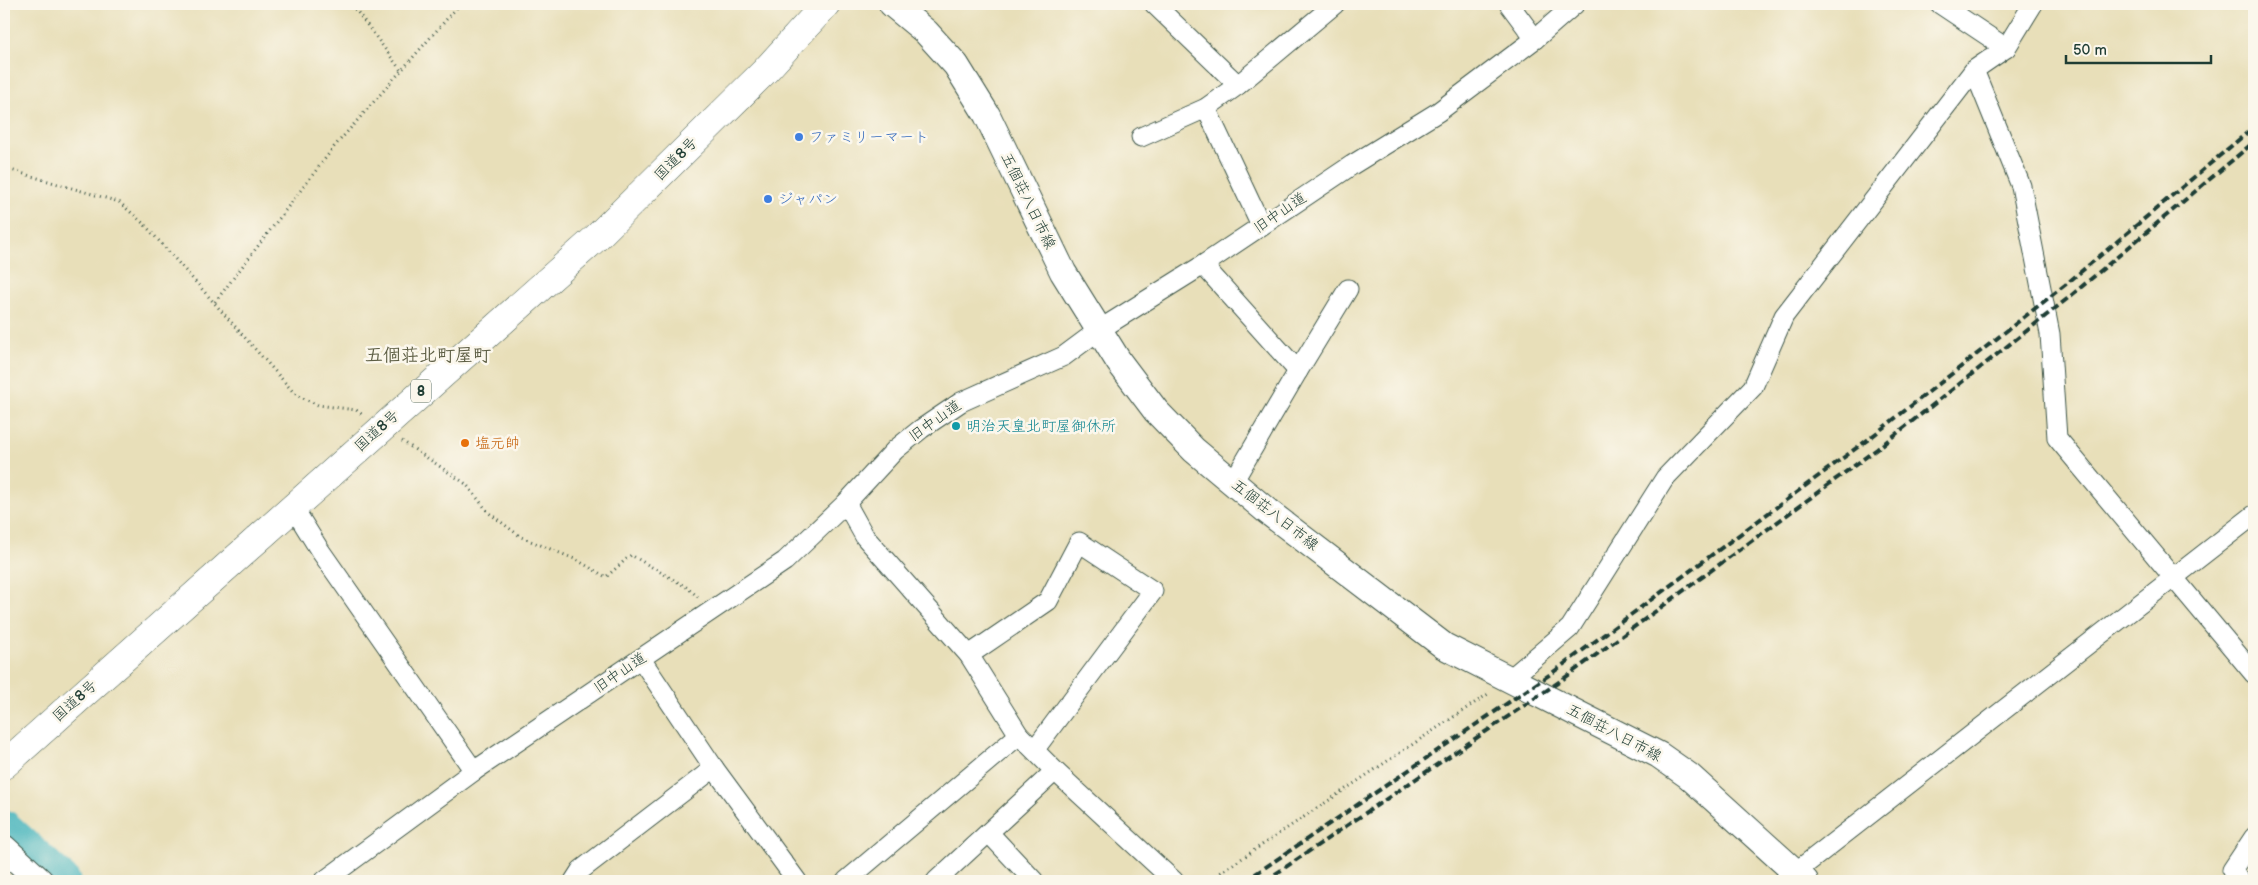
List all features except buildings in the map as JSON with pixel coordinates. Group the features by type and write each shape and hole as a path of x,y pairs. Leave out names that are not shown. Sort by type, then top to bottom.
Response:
{"highway":[{"name":"国道8号","path":"4,765 381,427 597,237 765,71 826,4"}],"main road":[{"name":"五個荘八日市線","path":"892,4 926,32 956,65 987,115 1063,272 1119,362 1156,411 1194,450 1444,646 1659,755 1689,776 1795,879"},
{"path":"4,848 40,881"}],"street":[{"path":"1154,4 1238,85"},
{"path":"1141,137 1206,108 1238,85 1335,4"},
{"path":"1509,4 1535,39"},
{"name":"旧中山道","path":"324,881 474,771 785,562 846,503 895,450 961,402 1064,356 1099,330 1203,265 1261,225 1438,112 1535,39 1575,4"},
{"path":"1940,4 2006,48"},
{"path":"1510,679 1570,628 1665,478 1753,387 1784,316 1974,70 2006,48 2033,4"},
{"path":"1974,70 2021,186 2050,334 2057,438 2254,674"},
{"path":"1206,108 1261,225"},
{"path":"1203,265 1298,371"},
{"path":"1233,482 1348,289"},
{"path":"846,503 865,537 969,655 1019,735 1035,749 1054,771 1174,881"},
{"path":"293,507 319,549 474,771"},
{"path":"1795,879 2254,515"},
{"path":"969,655 1048,601 1079,542 1154,591 1035,749"},
{"path":"641,659 714,768 797,881"},
{"path":"846,881 1019,735"},
{"path":"574,881 581,870 714,768"},
{"path":"936,881 1054,771"},
{"path":"989,833 1034,881"},
{"path":"2240,881 2232,870 2254,837"}],"path":[{"path":"346,4 356,10 402,72"},
{"path":"215,302 334,147 460,4"},
{"path":"4,168 119,202 144,224 296,395 318,405 356,410 466,484 489,513 521,537 577,560 606,577 631,555 688,588 712,610"},
{"path":"1208,881 1510,679"}],"waterway":[{"path":"4,827 63,881"}],"railway":[{"path":"1245,881 1552,673 1870,438 2065,285 2254,127"},
{"path":"1265,881 1559,682 1877,449 2067,299 2254,142"}],"place":[{"name":"ファミリーマート","path":"799,137"},
{"name":"ジャパン","path":"768,199"},
{"name":"明治天皇北町屋御休所","path":"956,426"},
{"name":"塩元帥","path":"465,443"}],"district":[{"name":"五個荘北町屋町","path":"428,355"}]}
